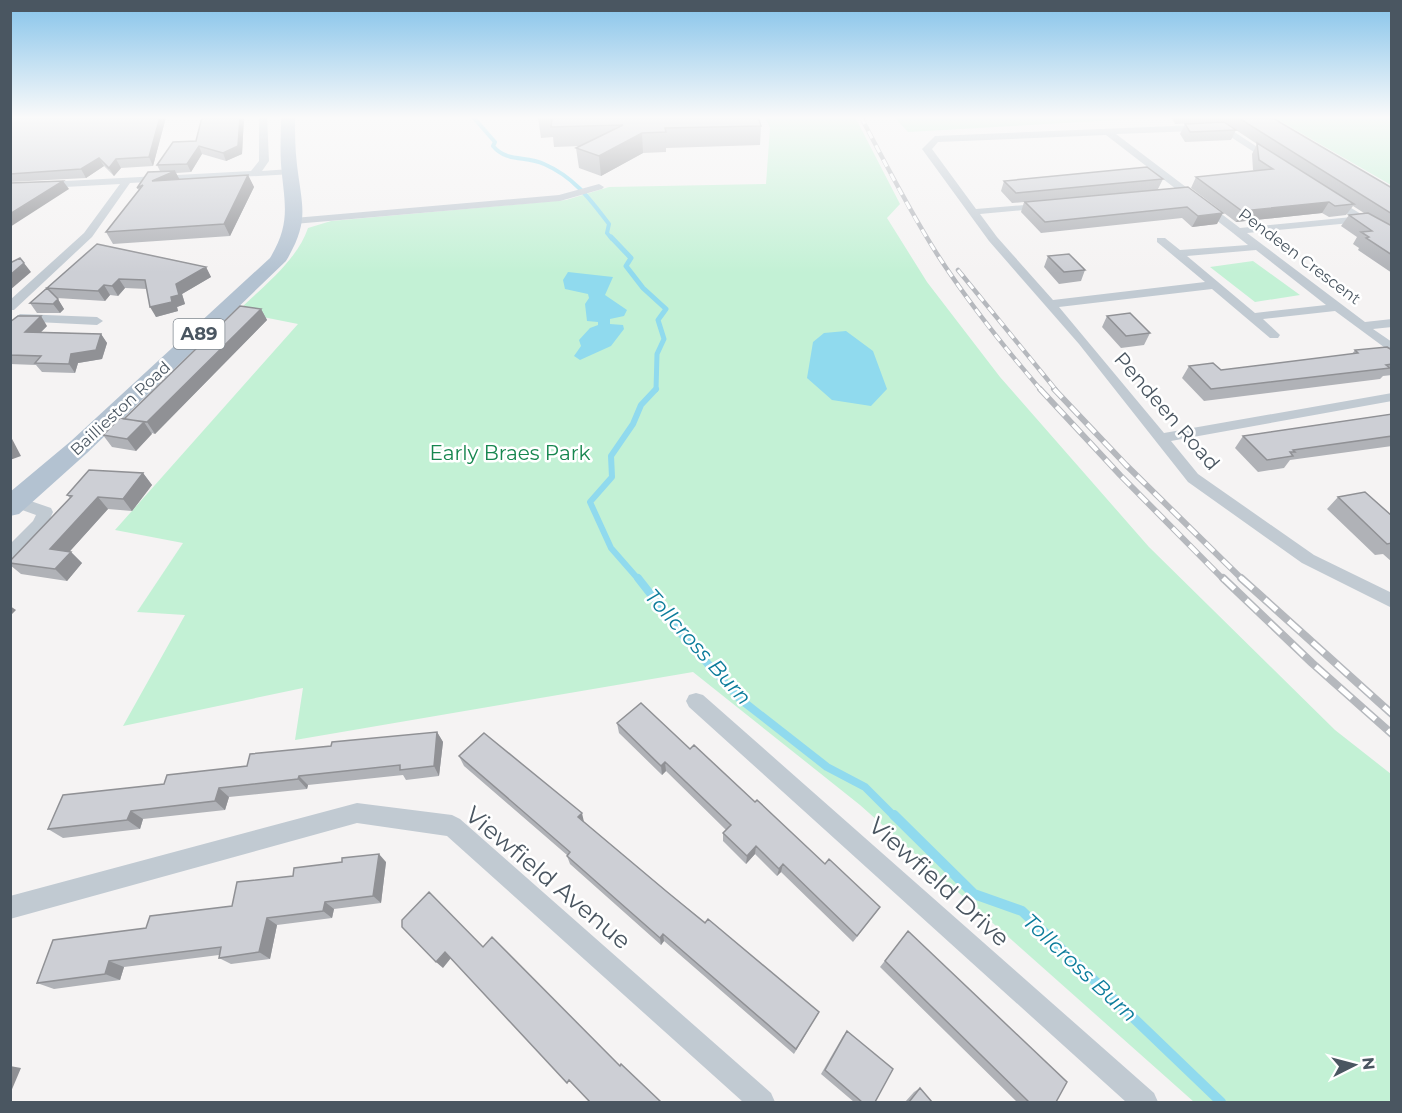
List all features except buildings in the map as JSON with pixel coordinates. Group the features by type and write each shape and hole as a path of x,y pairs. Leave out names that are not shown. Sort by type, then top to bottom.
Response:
{"main road":[{"name":"Baillieston Road","path":"13,505 79,447 277,261 287,245 294,221 296,199 290,169"}],"street":[{"path":"255,173 258,169"},
{"name":"Pendeen Road","path":"942,169 993,239 1050,304 1193,478 1308,559 1392,601"},
{"name":"Pendeen Crescent","path":"1152,169 1181,193 1238,231 1392,349"},
{"path":"10,188 290,172"},
{"path":"10,307 88,235 128,180"},
{"path":"294,221 560,198 600,187"},
{"path":"1326,195 1392,238"},
{"path":"973,212 1056,204"},
{"path":"1238,231 1363,219"},
{"path":"1161,240 1274,335"},
{"path":"1176,254 1258,247"},
{"path":"1050,304 1213,285"},
{"path":"1252,316 1337,307"},
{"path":"10,318 97,321"},
{"path":"1362,326 1392,323"},
{"path":"1161,438 1392,397"},
{"path":"10,555 40,524 45,512 13,505"},
{"name":"Viewfield Drive","path":"696,701 1145,1102"},
{"name":"Viewfield Avenue","path":"10,908 357,813 452,826 762,1102"}],"green space":[{"name":"Early Braes Park","path":"767,169 882,169 900,204 887,218 927,282 1000,377 1149,547 1335,730 1391,774 1391,1102 1194,1102 860,805 693,672 295,740 303,688 123,726 185,615 137,612 183,543 115,530 298,324 237,312 296,252 308,228 331,221 566,200 609,187 766,184"},
{"path":"1363,169 1391,169 1391,185"},
{"path":"1253,261 1300,295 1255,302 1210,267"}],"water":[{"path":"568,272 613,277 605,295 627,310 624,316 610,319 610,324 623,325 624,329 611,346 580,360 574,356 581,346 579,340 590,328 598,325 598,322 587,321 585,304 589,298 588,294 565,289 563,280"},
{"path":"846,331 873,351 887,389 871,406 832,400 807,378 813,342 824,333"}],"waterway":[{"name":"Tollcross Burn","path":"555,169 588,197 609,224 607,233 612,239"},
{"name":"Tollcross Burn","path":"611,237 631,258 626,266 643,288 666,309 658,320 664,339 657,354 656,390"},
{"name":"Tollcross Burn","path":"639,580 611,548 590,502 612,477 611,456 633,424 641,405 656,389"},
{"name":"Tollcross Burn","path":"638,578 688,642 740,699 827,767 865,787 895,817"},
{"name":"Tollcross Burn","path":"894,815 974,894 1022,911 1221,1102"}],"railway":[{"path":"889,169 937,254 961,289 1041,390"},
{"path":"958,270 1056,390"},
{"path":"1040,389 1120,475 1224,580"},
{"path":"1054,389 1126,465 1243,580"},
{"path":"1223,578 1312,663 1392,734"},
{"path":"1241,578 1392,714"}]}
